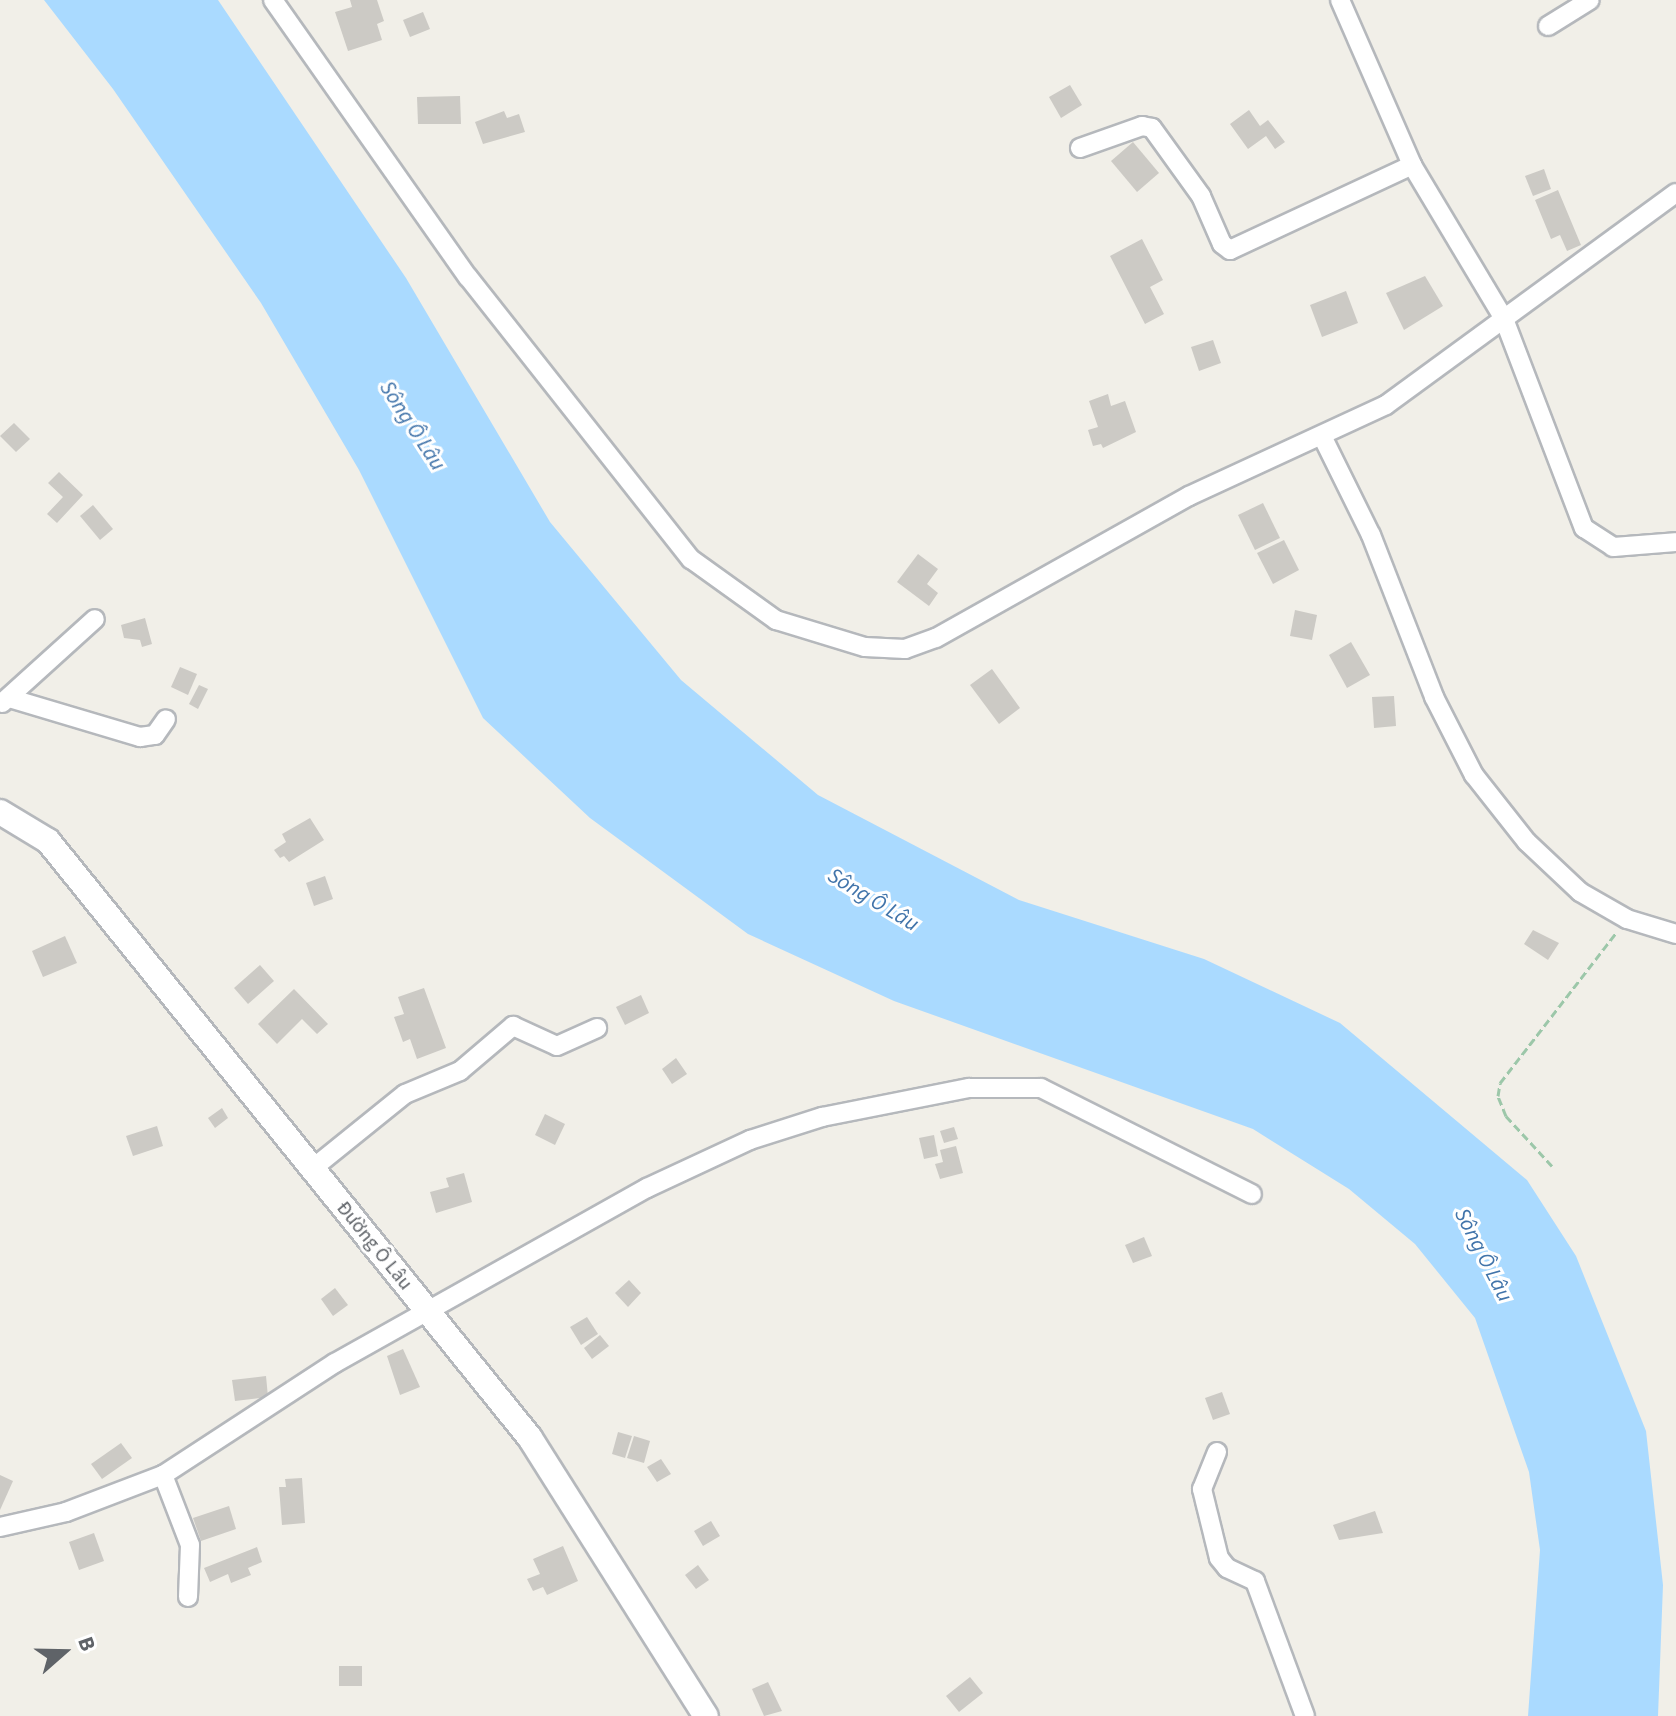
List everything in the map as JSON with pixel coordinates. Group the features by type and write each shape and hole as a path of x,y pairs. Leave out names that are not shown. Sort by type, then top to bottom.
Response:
{"main road":[{"name":"Đường Ô Lâu","path":"0,812 48,841 428,1313 569,1494 706,1716"}],"street":[{"path":"273,0 468,277 662,527 723,587 803,632 890,650 921,644 1189,496 1386,405 1676,193"},
{"path":"1340,0 1412,165 1504,319 1584,528 1613,547 1676,542"},
{"path":"1548,26 1590,0"},
{"path":"1080,148 1142,126 1152,128 1201,196 1222,244 1230,250 1412,165"},
{"path":"1322,436 1371,535 1434,697 1474,775 1553,870 1627,919 1676,934"},
{"path":"4,702 95,619"},
{"path":"4,702 140,737 155,735 166,719"},
{"path":"312,1169 405,1094 460,1071 513,1026 557,1046 597,1028"},
{"path":"0,1527 66,1512 163,1475 335,1363 647,1188 750,1140 876,1103 969,1088 1018,1086 1061,1094 1252,1194"},
{"path":"1217,1452 1202,1489 1219,1558 1227,1568 1255,1581 1305,1716"},
{"path":"163,1475 190,1545 188,1597"}],"path":[{"path":"1552,1166 1506,1116 1498,1096 1500,1083 1627,919"}],"water":[{"name":"Sông Ô Lâu","path":"44,0 218,0 406,278 550,522 681,680 818,795 1019,900 1204,959 1340,1023 1527,1180 1576,1256 1646,1431 1663,1585 1658,1716 1528,1716 1540,1550 1529,1472 1475,1318 1415,1244 1349,1189 1253,1129 894,1001 748,934 590,818 483,718 359,470 261,303 113,89"}],"building":[{"path":"350,0 377,0 384,21 377,24 382,40 348,51 335,12 352,7"},
{"path":"423,12 430,29 410,37 403,20"},
{"path":"1070,85 1082,105 1061,118 1049,97"},
{"path":"460,96 461,124 418,124 417,97"},
{"path":"1249,110 1260,126 1268,120 1285,142 1275,149 1266,136 1248,149 1230,124"},
{"path":"504,111 507,118 519,114 525,132 483,144 475,122"},
{"path":"1133,142 1159,173 1137,192 1111,161"},
{"path":"1544,169 1551,189 1533,196 1525,176"},
{"path":"1558,190 1581,245 1567,251 1560,235 1551,239 1535,200"},
{"path":"1142,239 1163,280 1150,287 1164,314 1145,324 1110,256"},
{"path":"1425,276 1443,306 1404,330 1386,293"},
{"path":"1346,291 1358,323 1322,337 1310,305"},
{"path":"1213,340 1221,363 1199,371 1191,347"},
{"path":"1108,394 1111,406 1125,401 1136,432 1103,448 1101,444 1093,446 1088,430 1098,427 1089,401"},
{"path":"14,423 30,439 16,452 0,436"},
{"path":"59,472 83,495 57,523 47,514 63,497 48,483"},
{"path":"1263,503 1280,538 1255,550 1238,515"},
{"path":"93,505 113,529 100,540 80,516"},
{"path":"1284,540 1299,570 1273,584 1257,553"},
{"path":"918,554 938,569 927,584 938,593 929,606 897,582"},
{"path":"1295,610 1317,615 1312,640 1290,636"},
{"path":"145,618 152,644 142,647 140,640 124,638 121,625"},
{"path":"1351,642 1370,675 1347,688 1329,655"},
{"path":"180,667 197,674 188,695 171,687"},
{"path":"992,669 1020,708 999,724 970,685"},
{"path":"199,685 208,689 198,709 189,704"},
{"path":"1394,696 1396,726 1374,728 1372,697"},
{"path":"310,818 324,840 289,862 284,856 280,858 274,850 286,842 282,834"},
{"path":"325,876 333,899 314,906 306,883"},
{"path":"1533,930 1559,943 1548,960 1524,944"},
{"path":"65,936 77,963 43,977 32,951"},
{"path":"260,965 274,981 248,1004 234,988"},
{"path":"424,988 446,1048 417,1059 410,1039 403,1042 394,1017 404,1014 398,997"},
{"path":"294,989 328,1024 317,1034 302,1019 277,1044 258,1024"},
{"path":"641,995 649,1013 625,1025 616,1007"},
{"path":"676,1058 687,1074 672,1084 662,1069"},
{"path":"222,1108 228,1118 215,1128 208,1118"},
{"path":"545,1114 565,1124 555,1145 535,1135"},
{"path":"157,1126 163,1146 133,1156 126,1136"},
{"path":"954,1127 958,1139 944,1143 940,1131"},
{"path":"934,1135 938,1156 924,1159 919,1138"},
{"path":"956,1146 963,1173 940,1179 935,1164 943,1162 940,1150"},
{"path":"464,1173 472,1202 436,1213 430,1192 449,1187 446,1178"},
{"path":"1144,1237 1152,1256 1133,1263 1125,1245"},
{"path":"629,1280 641,1293 628,1307 615,1293"},
{"path":"335,1288 348,1305 333,1316 321,1299"},
{"path":"587,1317 598,1334 581,1345 570,1327"},
{"path":"600,1335 609,1346 592,1359 584,1348"},
{"path":"403,1349 420,1387 400,1395 387,1356"},
{"path":"266,1376 268,1397 235,1401 232,1380"},
{"path":"1222,1392 1230,1414 1213,1420 1205,1398"},
{"path":"618,1432 632,1436 625,1458 612,1454"},
{"path":"634,1436 650,1441 644,1463 627,1458"},
{"path":"121,1443 132,1458 102,1479 91,1464"},
{"path":"661,1459 671,1474 657,1482 647,1467"},
{"path":"0,1475 13,1481 0,1510"},
{"path":"302,1478 305,1523 282,1525 279,1487 286,1487 285,1479"},
{"path":"229,1506 236,1529 201,1541 193,1518"},
{"path":"1375,1511 1383,1533 1339,1540 1333,1525"},
{"path":"711,1521 720,1536 703,1546 694,1531"},
{"path":"94,1533 104,1561 79,1570 69,1542"},
{"path":"563,1546 578,1581 547,1595 543,1587 533,1591 527,1579 540,1574 533,1559"},
{"path":"257,1547 262,1562 248,1568 251,1575 231,1583 228,1574 210,1582 204,1568"},
{"path":"698,1565 709,1580 696,1589 685,1575"},
{"path":"339,1666 362,1666 362,1686 339,1686"},
{"path":"970,1677 983,1693 959,1712 946,1696"},
{"path":"768,1682 782,1711 764,1716 752,1689"}]}
